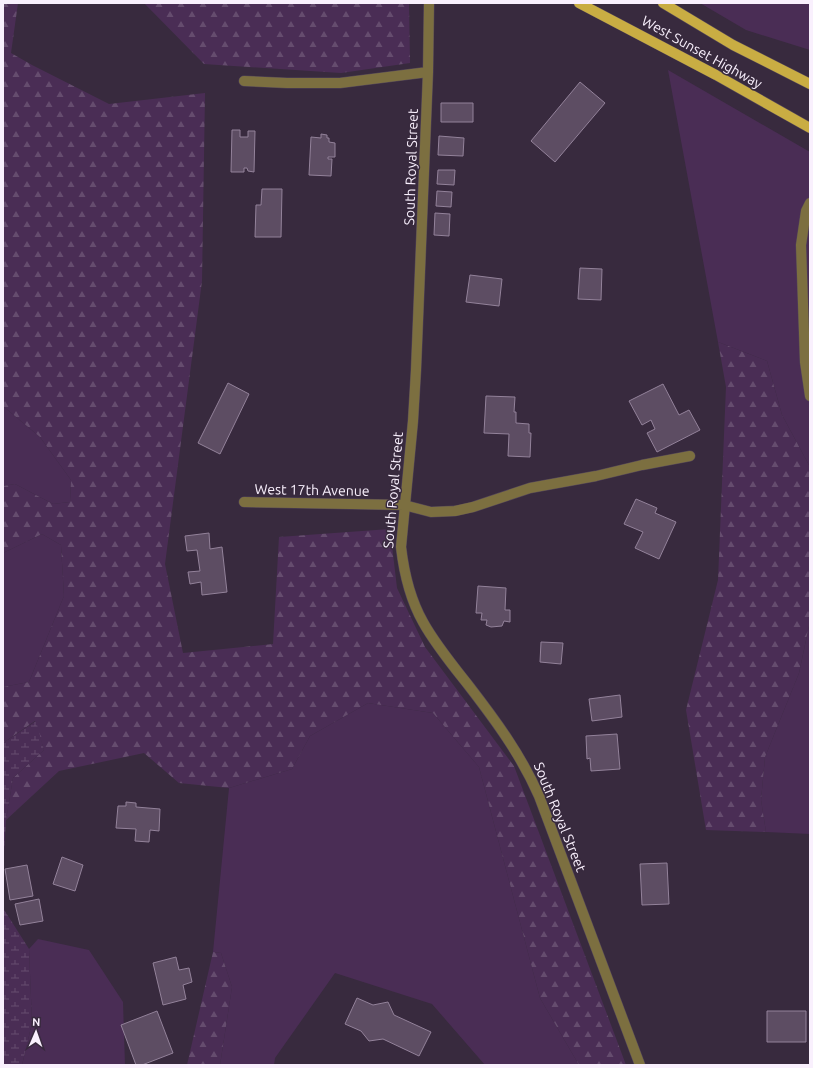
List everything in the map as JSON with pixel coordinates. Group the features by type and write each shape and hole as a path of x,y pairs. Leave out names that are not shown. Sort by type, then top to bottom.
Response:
{"main road":[{"name":"West Sunset Highway","path":"580,3 810,128"},
{"name":"West Sunset Highway","path":"663,3 734,45 810,84"}],"street":[{"name":"South Royal Street","path":"429,3 428,72 416,370 401,547 403,565 413,601 423,622 449,660 498,724 518,753 529,773 640,1065"},
{"path":"244,81 340,83 428,72"},
{"path":"810,203 806,211 801,245 805,362 810,396"},
{"name":"West 17th Avenue","path":"244,502 404,505 431,512 455,511 473,507 530,488 690,456"}],"green space":[{"path":"3,3 18,3 11,53 109,104 205,93 202,281 165,564 183,653 273,644 279,537 390,529 397,588 425,647 514,766 626,1065 579,1065 540,998 479,767 433,713 368,703 310,736 292,769 229,788 179,783 144,753 59,771 6,820 13,778 44,750 35,721 3,743 3,687 29,682 64,596 61,545 42,534 3,553 3,486 15,484 53,504 70,502 71,480 40,437 3,406"},
{"path":"144,3 409,3 410,63 341,73 204,64"},
{"path":"700,3 810,3 810,50 746,30"},
{"path":"668,70 810,152 810,467 782,415 767,361 718,342"},
{"path":"718,342 767,361 782,415 810,467 810,621 799,673 765,757 761,800 766,832 706,830 686,710 718,580 726,387"},
{"path":"3,406 40,437 71,480 70,502 53,504 15,484 3,486"},
{"path":"42,534 61,545 64,596 29,682 3,687 3,553"},
{"path":"810,621 810,834 766,832 761,800 765,757 799,673"},
{"path":"368,703 433,713 479,767 540,998 579,1065 485,1065 432,1004 335,973 275,1058 274,1065 220,1065 232,987 221,953 213,952 229,788 292,769 310,736"},
{"path":"36,721 44,750 13,778 6,820 3,870 3,743"},
{"path":"3,908 29,949 32,1023 22,1065 3,1065"},
{"path":"38,939 89,950 123,1002 125,1065 22,1065 32,1023 29,949"},
{"path":"213,952 221,953 232,987 220,1065 187,1065"}],"building":[{"path":"580,82 605,103 555,162 531,141"},
{"path":"441,103 473,103 473,122 441,122"},
{"path":"232,130 240,130 240,137 248,137 248,131 255,131 254,172 248,171 247,168 244,168 244,172 231,172"},
{"path":"321,134 327,135 329,142 335,143 335,157 328,157 328,159 332,159 331,176 309,175 311,137 321,138"},
{"path":"439,136 464,138 463,156 438,155"},
{"path":"438,170 455,170 454,185 437,184"},
{"path":"262,189 282,189 281,237 255,237 256,205 261,205"},
{"path":"437,191 452,192 451,207 436,206"},
{"path":"435,213 450,214 449,236 434,235"},
{"path":"580,268 602,269 601,300 578,299"},
{"path":"470,275 502,279 499,306 466,302"},
{"path":"228,383 249,394 220,454 198,443"},
{"path":"663,384 679,415 689,410 700,430 657,452 647,433 655,429 651,420 642,425 629,401"},
{"path":"486,396 515,397 514,412 516,412 516,423 529,424 529,433 531,433 530,457 508,456 509,434 484,433"},
{"path":"636,499 657,508 655,513 676,522 659,559 635,548 643,532 624,524"},
{"path":"209,533 210,549 222,547 227,592 202,595 201,582 190,584 188,572 200,571 197,550 187,551 185,536"},
{"path":"478,586 506,588 505,610 510,610 510,622 504,621 502,626 491,627 486,625 487,620 481,620 482,613 476,613"},
{"path":"541,642 563,643 561,664 540,662"},
{"path":"620,695 622,717 592,721 589,699"},
{"path":"617,734 620,769 591,771 590,758 587,759 586,736"},
{"path":"126,802 136,803 136,807 160,809 159,831 150,830 149,842 135,841 136,829 116,828 118,806 126,806"},
{"path":"62,857 83,865 75,891 53,884"},
{"path":"667,863 669,904 642,905 640,864"},
{"path":"27,865 33,896 10,900 5,869"},
{"path":"39,899 43,921 20,925 15,904"},
{"path":"176,957 179,970 189,968 192,982 183,985 186,999 163,1005 153,963"},
{"path":"357,998 373,1005 388,1002 394,1015 431,1032 419,1056 383,1039 369,1041 361,1031 345,1024"},
{"path":"157,1011 173,1053 142,1065 136,1065 121,1025"},
{"path":"767,1011 806,1011 806,1042 767,1042"}]}
